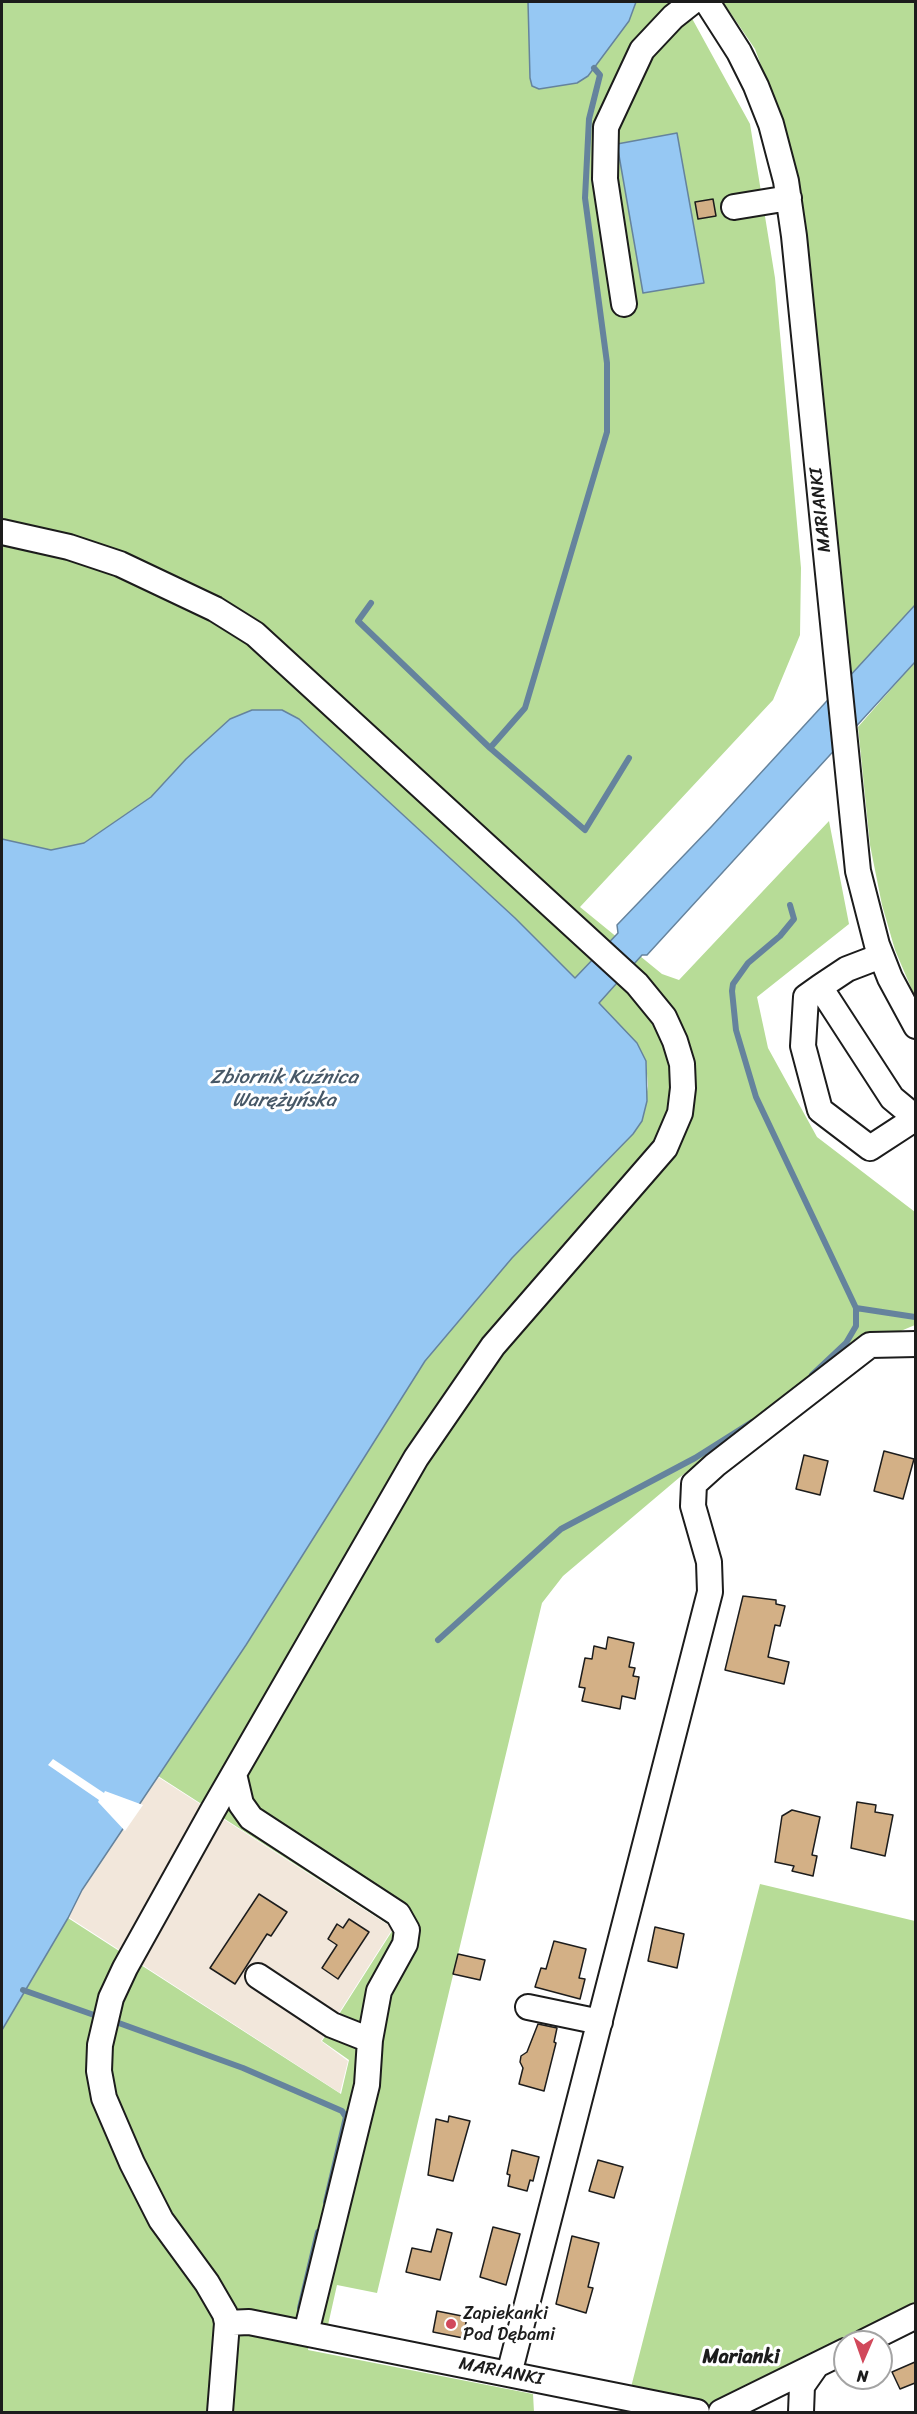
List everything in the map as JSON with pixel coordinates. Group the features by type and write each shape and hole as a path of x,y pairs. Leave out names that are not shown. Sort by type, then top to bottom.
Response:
{"street":[{"path":"624,304 605,179 606,128 642,50 692,2"},
{"name":"MARIANKI","path":"707,2 739,52 763,104 779,153 789,198 858,871 868,916 881,956 915,1026"},
{"path":"734,207 789,198"},
{"path":"2,531 69,547 120,564 215,609 255,634 636,983 664,1017 679,1052 682,1101 672,1136 657,1158 533,1298 467,1381 410,1467 125,1968 104,2021 99,2071 104,2098 132,2163 161,2220 222,2307 227,2323 220,2412"},
{"path":"820,987 892,1098 915,1118 870,1148 820,1110 803,1046 806,997 820,987 847,969 881,956"},
{"path":"509,2374 710,1592 709,1562 693,1506 694,1484 870,1345 915,1344"},
{"path":"234,1774 241,1804 251,1818 398,1914 406,1925 405,1944 379,1991 370,2040 367,2085 306,2333"},
{"path":"258,1976 332,2025 370,2040"},
{"path":"528,2007 600,2022"},
{"path":"888,2330 915,2316"},
{"name":"MARIANKI","path":"227,2323 249,2322 697,2412"},
{"path":"721,2412 833,2357"},
{"path":"801,2412 802,2386 816,2366"}],"shaded area":[{"path":"74,1723 393,1928 321,2041 348,2061 340,2093 2,1874 2,1843"}],"green space":[{"path":"2,2 683,2 750,124 775,278 801,568 800,635 773,700 580,907 662,974 679,980 829,821 849,924 757,997 768,1048 817,1137 915,1212 915,1325 846,1354 680,1477 563,1576 542,1603 377,2293 337,2285 328,2325 312,2328 308,2350 533,2394 534,2412 2,2412 2,2030 68,1918 341,2094 349,2060 322,2041 394,1928 158,1776 246,1645 425,1361 512,1258 633,1134 642,1121 648,1086 646,1061 574,978 515,918 396,808 299,719 282,710 186,759 151,797 84,843 51,850 2,839"},
{"path":"723,2 915,2 915,605 852,674 840,605 775,103 755,49"},
{"path":"915,662 915,997 895,950 882,905 870,845 858,727"},
{"path":"760,1884 915,1921 915,2310 874,2330 833,2330 833,2350 716,2406 704,2407 629,2395"}],"water":[{"path":"528,2 636,2 629,21 588,76 577,83 539,89 532,86 530,78"},
{"path":"677,133 704,283 643,293 617,144"},
{"name":"Zbiornik Kuźnica Warężyńska","path":"915,605 915,662 647,955 642,955 599,1003 637,1043 646,1061 647,1101 642,1121 633,1134 512,1258 425,1361 246,1645 82,1890 2,2030 2,839 51,850 84,843 151,797 186,759 230,719 252,710 282,710 299,719 515,918 575,978 618,933 617,925 712,826"}],"pier":[{"path":"53,1759 104,1793 105,1791 143,1805 125,1831 98,1802 99,1800 48,1765"}],"building":[{"path":"713,199 716,216 698,219 695,202"},
{"path":"884,1451 914,1459 903,1499 874,1491"},
{"path":"804,1455 828,1461 820,1495 796,1489"},
{"path":"743,1596 776,1600 776,1604 785,1606 780,1626 775,1625 768,1657 789,1662 784,1684 725,1670"},
{"path":"608,1637 634,1643 629,1667 635,1668 633,1676 639,1677 635,1699 622,1696 620,1709 582,1701 585,1688 579,1687 585,1658 592,1659 594,1646 606,1649"},
{"path":"857,1802 876,1805 875,1812 893,1815 885,1856 851,1848"},
{"path":"792,1810 820,1817 812,1855 817,1856 813,1876 792,1871 794,1866 775,1862 782,1816"},
{"path":"259,1894 287,1912 271,1936 267,1934 235,1984 210,1968"},
{"path":"349,1919 369,1932 338,1979 322,1968 337,1945 328,1939 337,1924 343,1928"},
{"path":"655,1927 684,1934 677,1968 648,1961"},
{"path":"554,1941 586,1949 579,1978 585,1979 580,1999 535,1987 541,1968 546,1969"},
{"path":"458,1954 485,1960 480,1980 453,1974"},
{"path":"538,2024 557,2028 554,2042 556,2043 544,2091 519,2084 523,2068 520,2062 521,2056 527,2052"},
{"path":"449,2116 470,2121 453,2181 428,2175 436,2119 448,2122"},
{"path":"512,2150 539,2157 533,2181 530,2180 527,2191 508,2186 510,2175 507,2174"},
{"path":"598,2160 623,2167 614,2198 589,2191"},
{"path":"493,2227 520,2234 506,2285 480,2277"},
{"path":"437,2229 452,2233 440,2280 406,2272 412,2248 431,2252"},
{"path":"572,2236 599,2243 588,2287 593,2288 586,2313 556,2304"},
{"name":"Zapiekanki Pod Dębami","path":"437,2311 467,2317 463,2338 433,2332"},
{"path":"915,2362 915,2383 900,2389 893,2372"}],"waterway":[{"path":"594,68 600,75 589,119 585,198 607,363 607,432 525,708 490,748 585,830 629,758"},
{"path":"371,603 358,621 490,748"},
{"path":"790,905 794,919 780,936 748,963 733,984 732,991 736,1030 756,1097 856,1308 856,1326 846,1343 812,1375"},
{"path":"856,1308 915,1317"},
{"path":"438,1640 561,1529 695,1458 752,1422"},
{"path":"23,1990 94,2015"},
{"path":"116,2022 243,2068 342,2111 346,2117 326,2202"},
{"path":"300,2308 318,2232"}],"place":[{"name":"Zapiekanki Pod Dębami","path":"451,2324"}],"district":[{"name":"Marianki","path":"741,2358"}]}
